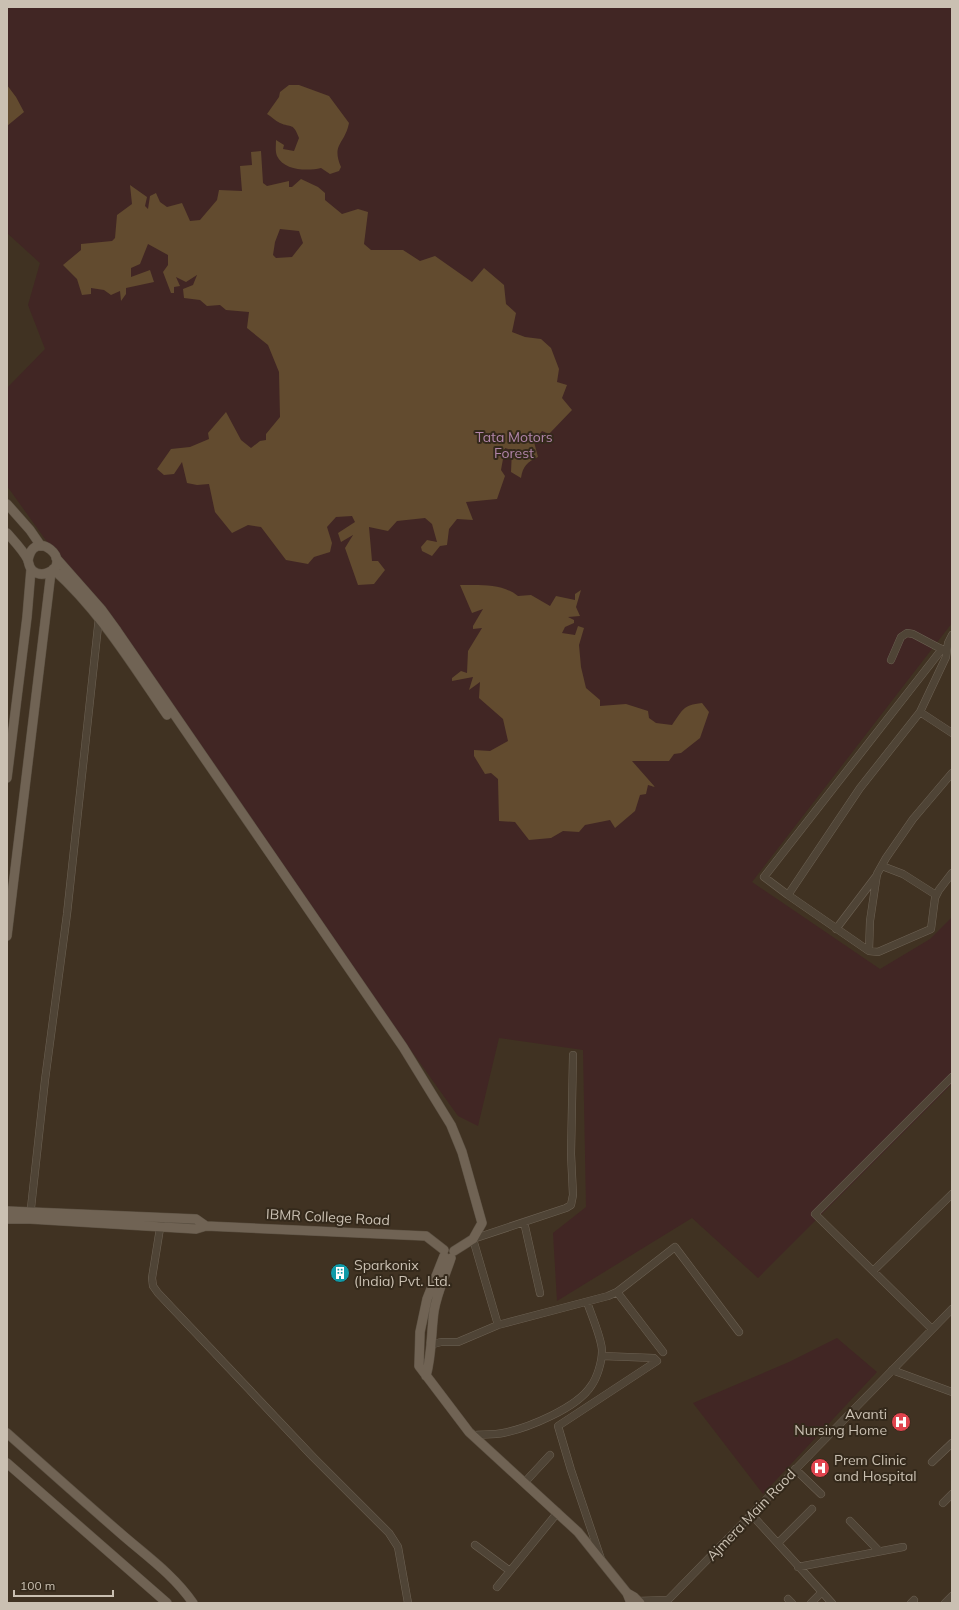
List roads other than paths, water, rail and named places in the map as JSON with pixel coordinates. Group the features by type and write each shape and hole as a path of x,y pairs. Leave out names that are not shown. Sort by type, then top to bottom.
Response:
{"main road":[{"path":"7,504 30,530 41,546 51,549 56,558 100,613 273,862 451,1125 462,1152 482,1223 473,1239 448,1254 427,1299 420,1332 419,1366 473,1435 558,1512 586,1540 635,1602"},
{"path":"7,533 14,540 30,565 39,574 52,570 56,565 56,558"},
{"path":"7,778 27,617 31,552 41,546"},
{"path":"52,570 100,613"},
{"path":"7,936 52,570"},
{"name":"IBMR College Road","path":"7,1211 30,1215 161,1223 196,1229 206,1226 426,1236 448,1254"},
{"name":"IBMR College Road","path":"7,1219 30,1215"},
{"path":"426,1376 436,1304 448,1254"},
{"path":"7,1433 120,1533 165,1569 179,1583 193,1603"},
{"path":"7,1463 167,1603"}],"street":[{"path":"30,1215 54,1002 67,914 100,613"},
{"path":"788,896 860,788 920,712 946,657 944,651 914,634 908,634 902,637 891,660"},
{"path":"952,635 944,651 764,877 788,896 869,951 878,952 931,929 936,895 952,873"},
{"path":"920,712 952,732"},
{"path":"836,929 877,874 913,820 952,773"},
{"path":"882,866 903,874 936,895"},
{"path":"869,951 870,921 877,874"},
{"path":"498,1325 473,1239 571,1205 573,1055"},
{"path":"932,1329 815,1214 952,1077"},
{"path":"873,1271 952,1194"},
{"path":"524,1222 540,1293"},
{"path":"161,1223 152,1278 153,1286 313,1458 389,1533 398,1547 408,1603"},
{"path":"430,1345 441,1342 458,1342 498,1325 587,1302 616,1292 675,1247 739,1332"},
{"path":"616,1292 663,1352"},
{"path":"473,1435 502,1433 528,1426 553,1415 572,1403 592,1386 602,1356 602,1348 587,1302"},
{"name":"Ajmera Main Raod","path":"635,1602 666,1602 952,1309"},
{"path":"602,1356 654,1358 657,1361 558,1426 571,1470 602,1561"},
{"path":"892,1370 952,1392"},
{"path":"932,1462 952,1443"},
{"path":"525,1482 550,1455"},
{"path":"795,1469 821,1494"},
{"path":"943,1503 952,1494"},
{"path":"778,1542 812,1509"},
{"path":"497,1587 558,1512"},
{"path":"751,1514 832,1603"},
{"path":"850,1521 879,1551"},
{"path":"475,1545 510,1572"},
{"path":"798,1567 903,1547"},
{"path":"811,1603 822,1592"},
{"path":"945,1603 952,1596"}],"place":[{"name":"Sparkonix (India) Pvt. Ltd.","path":"340,1273"},
{"name":"Avanti Nursing Home","path":"901,1422"},
{"name":"Prem Clinic and Hospital","path":"820,1468"}],"park label":[{"name":"Tata Motors Forest","path":"514,446"}]}
